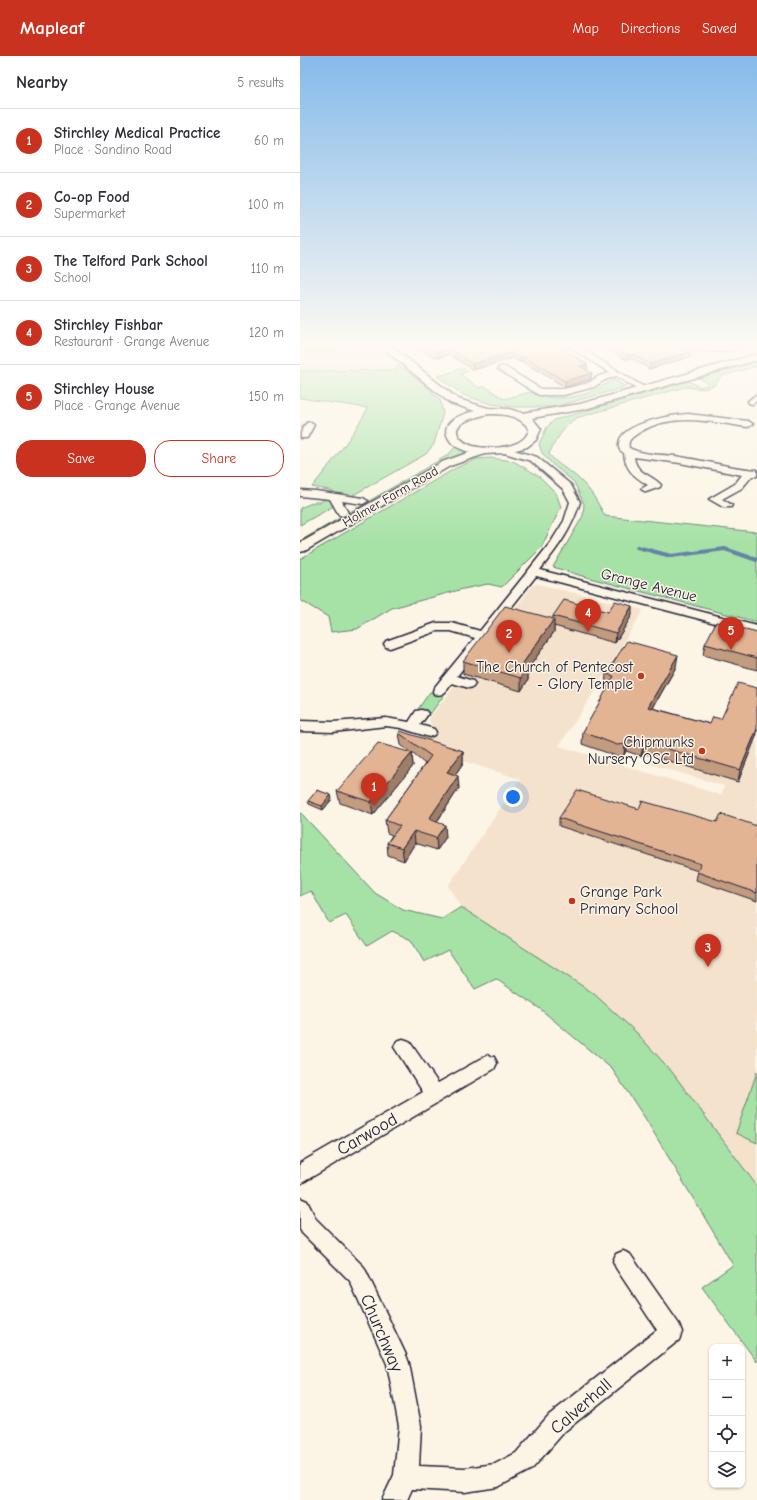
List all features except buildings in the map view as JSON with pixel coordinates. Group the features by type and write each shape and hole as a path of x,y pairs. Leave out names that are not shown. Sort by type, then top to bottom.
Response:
{"street":[{"path":"455,412 456,422"},
{"path":"487,412 465,417 456,422 452,428 452,434 455,440 472,448 483,450 504,450 514,448 530,440 535,429 546,420 561,412"},
{"path":"508,412 522,416 552,412"},
{"path":"522,416 532,423 535,429"},
{"path":"748,424 674,416 640,427 625,437 623,446 629,453 680,460 752,473"},
{"path":"301,437 309,425"},
{"name":"Holmer Farm Road","path":"300,538 446,454 455,440"},
{"path":"530,440 534,459"},
{"name":"Holmer Farm Road","path":"300,548 446,464 483,450"},
{"path":"439,691 556,543 569,521 575,502 568,487 534,459 504,450"},
{"path":"629,453 628,461 632,468 642,477 656,484 646,489"},
{"path":"727,505 714,499 739,486 752,473"},
{"path":"300,493 328,495 335,498 363,501"},
{"path":"335,498 343,513"},
{"name":"Grange Avenue","path":"533,572 757,630"},
{"path":"390,644 436,627 452,627 482,636"},
{"path":"450,678 469,684"},
{"path":"412,727 421,714"},
{"path":"300,726 333,727 386,722 429,732"},
{"path":"403,1046 435,1094"},
{"name":"Carwood","path":"300,1174 488,1064"},
{"name":"Churchway","path":"300,1208 310,1226 356,1274 398,1363 410,1426 406,1478 394,1500"},
{"name":"Calverhall","path":"406,1478 464,1480 498,1475 524,1461 557,1423 671,1332 623,1261"}],"shaded area":[{"path":"538,584 643,610 596,689 559,746 721,795 724,786 647,763 667,719 711,729 757,742 757,1186 672,1072 637,1033 593,993 461,907 448,886 520,779 418,747 432,727 429,719 533,585"}],"green space":[{"path":"366,412 443,413 434,444 426,454 300,525 300,508 314,502 321,502 334,491 312,487 349,439"},
{"path":"580,412 596,412 576,418 567,426 554,443 549,454 587,487 605,516 757,531 757,622 553,567 583,516 584,504 574,482 552,464 542,453 539,444 547,427 554,420"},
{"path":"456,446 472,451 448,460 300,546 300,541 448,455"},
{"path":"491,458 513,461 539,476 556,493 561,507 541,548 502,587 488,584 463,589 392,608 357,629 331,632 328,617 300,600 300,559 456,468 477,459"},
{"path":"430,692 444,695 431,713 418,709"},
{"path":"300,812 375,893 403,910 442,919 461,907 593,993 637,1033 672,1072 757,1186 757,1362 702,1287 733,1265 645,1118 612,1069 539,1008 496,979 475,989 448,950 424,962 411,940 392,931 367,946 346,915 329,923 311,891 300,896"},
{"path":"757,1072 757,1143 736,1133"}],"waterway":[{"path":"637,547 671,556 725,549 757,560"}],"place":[{"name":"Stirchley Fishbar","path":"588,632"},
{"name":"Stirchley House","path":"731,650"},
{"name":"Co-op Food","path":"509,653"},
{"name":"The Church of Pentecost - Glory Temple","path":"641,676"},
{"name":"Chipmunks Nursery OSC Ltd","path":"702,751"},
{"name":"Stirchley Medical Practice","path":"374,806"},
{"name":"Grange Park Primary School","path":"572,901"},
{"name":"The Telford Park School","path":"708,967"}]}
